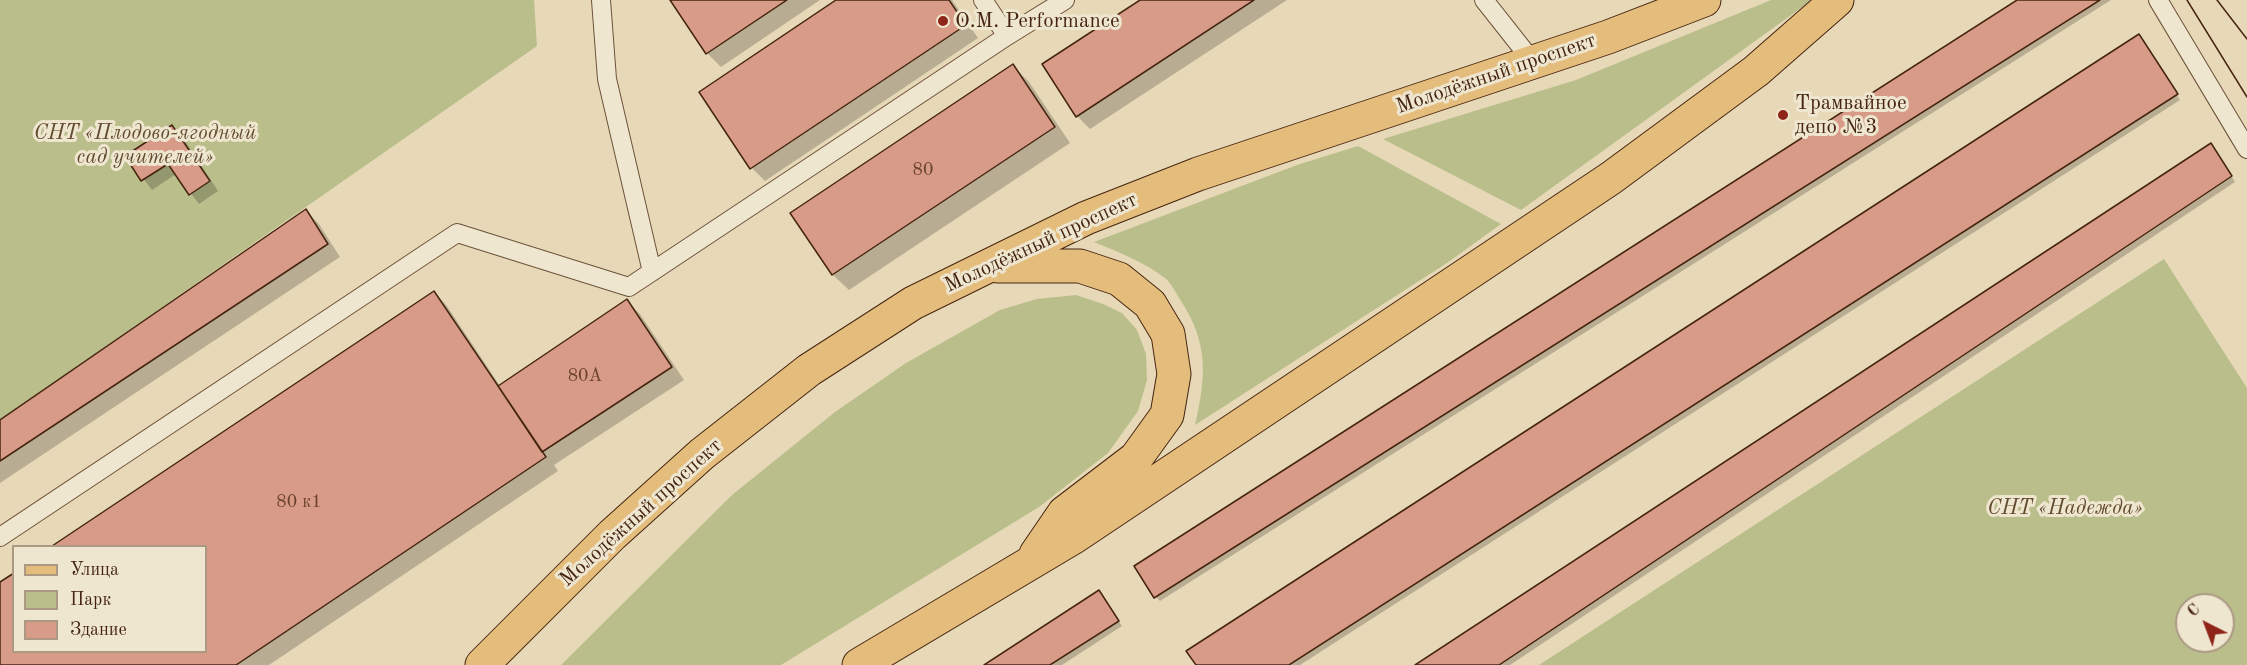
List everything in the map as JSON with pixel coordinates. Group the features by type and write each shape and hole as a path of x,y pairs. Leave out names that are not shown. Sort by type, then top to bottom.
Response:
{"main road":[{"name":"Молодёжный проспект","path":"482,665 612,535 702,454 809,370 913,303 1086,218 1198,174 1533,62 1704,0"},
{"path":"859,665 1027,567 1611,178 1756,71 1838,0"},
{"path":"990,266 1080,266 1119,279 1150,304 1167,334 1174,374 1167,415 1136,458 1064,513 1027,567"}],"lane":[{"path":"601,0 608,79 652,272"},
{"path":"982,0 1007,36"},
{"path":"0,537 456,233 628,287 1065,0"},
{"path":"1484,0 1533,62"},
{"path":"2158,0 2247,149"}],"green space":[{"name":"СНТ «Плодово-ягодный сад учителей»","path":"0,0 534,0 537,46 0,420"},
{"path":"1771,0 1812,0 1521,210 1383,139 1576,80"},
{"path":"1358,146 1501,224 1447,263 1195,425 1203,376 1203,361 1197,332 1190,317 1165,278 1140,262 1094,242 1297,165"},
{"name":"СНТ «Надежда»","path":"2164,259 2247,388 2247,665 1539,665"},
{"path":"1076,295 1122,313 1137,330 1146,354 1147,380 1138,411 1108,453 1039,507 781,665 561,665 732,495 835,412 906,363 1000,310 1037,299"}],"building":[{"path":"670,0 787,0 706,54"},
{"path":"836,0 949,0 966,25 750,169 699,92"},
{"path":"1140,0 1254,0 1076,117 1042,64"},
{"path":"2017,0 2100,0 1154,598 1134,566"},
{"path":"2139,34 2178,94 1289,665 1196,665 1186,651"},
{"path":"1013,64 1055,127 832,275 790,213"},
{"path":"172,125 210,181 189,195 168,164 141,181 125,156"},
{"path":"2211,143 2232,176 1499,665 1415,665"},
{"path":"306,209 328,244 0,461 0,420"},
{"path":"434,291 546,457 236,665 0,665 0,582 12,574 12,653 207,653 207,545 53,545"},
{"path":"627,299 672,367 542,452 498,386"},
{"path":"1099,590 1119,621 1050,665 984,665"}],"tram line":[{"path":"2187,0 2247,97"},
{"path":"2217,0 2247,39"}],"place":[{"name":"O.M. Performance","path":"943,21"},
{"name":"Трамвайное депо №3","path":"1783,115"}]}
